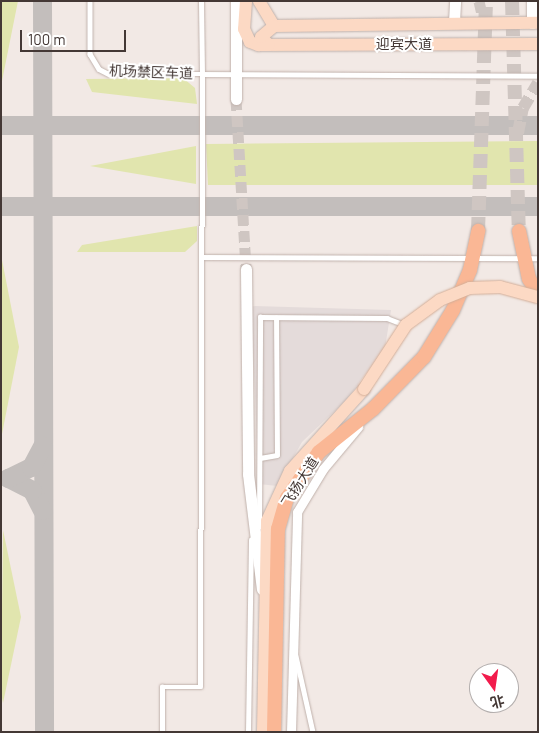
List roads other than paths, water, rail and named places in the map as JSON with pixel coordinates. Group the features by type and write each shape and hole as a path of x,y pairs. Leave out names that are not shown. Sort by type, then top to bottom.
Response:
{"main road":[{"name":"迎宾大道","path":"246,1 244,28 250,42 270,45 538,44"},
{"path":"259,1 274,26 261,37 270,45"},
{"name":"迎宾大道","path":"274,26 454,22 535,23"},
{"name":"飞扬大道","path":"274,732 272,658 278,529 287,498 319,452 373,409 424,357 453,310 470,270 478,230"},
{"path":"519,231 529,279 538,293"},
{"path":"265,732 263,594 267,521 278,494 308,447 364,389 406,325 440,300 470,288 500,287 538,297"},
{"path":"265,732 272,658"}],"street":[{"path":"236,1 236,99"},
{"path":"454,22 455,1"},
{"path":"532,1 535,23"},
{"path":"246,269 252,519 263,594"},
{"path":"292,732 292,635 297,512 323,470 373,409"}],"lane":[{"name":"机场禁区车道","path":"90,1 90,54 99,69 109,74 202,74 201,1"},
{"path":"162,732 162,687 200,687 202,74 538,76"},
{"path":"201,257 538,258"},
{"path":"258,565 260,317 392,318 406,325"},
{"path":"260,458 277,455 276,318"},
{"path":"248,732 252,519"},
{"path":"292,635 313,732"}],"tunnel":[{"path":"479,1 486,32"},
{"path":"478,231 486,1"},
{"path":"512,1 519,231"},
{"path":"518,133 523,108 538,83"},
{"path":"236,99 246,269"}]}
